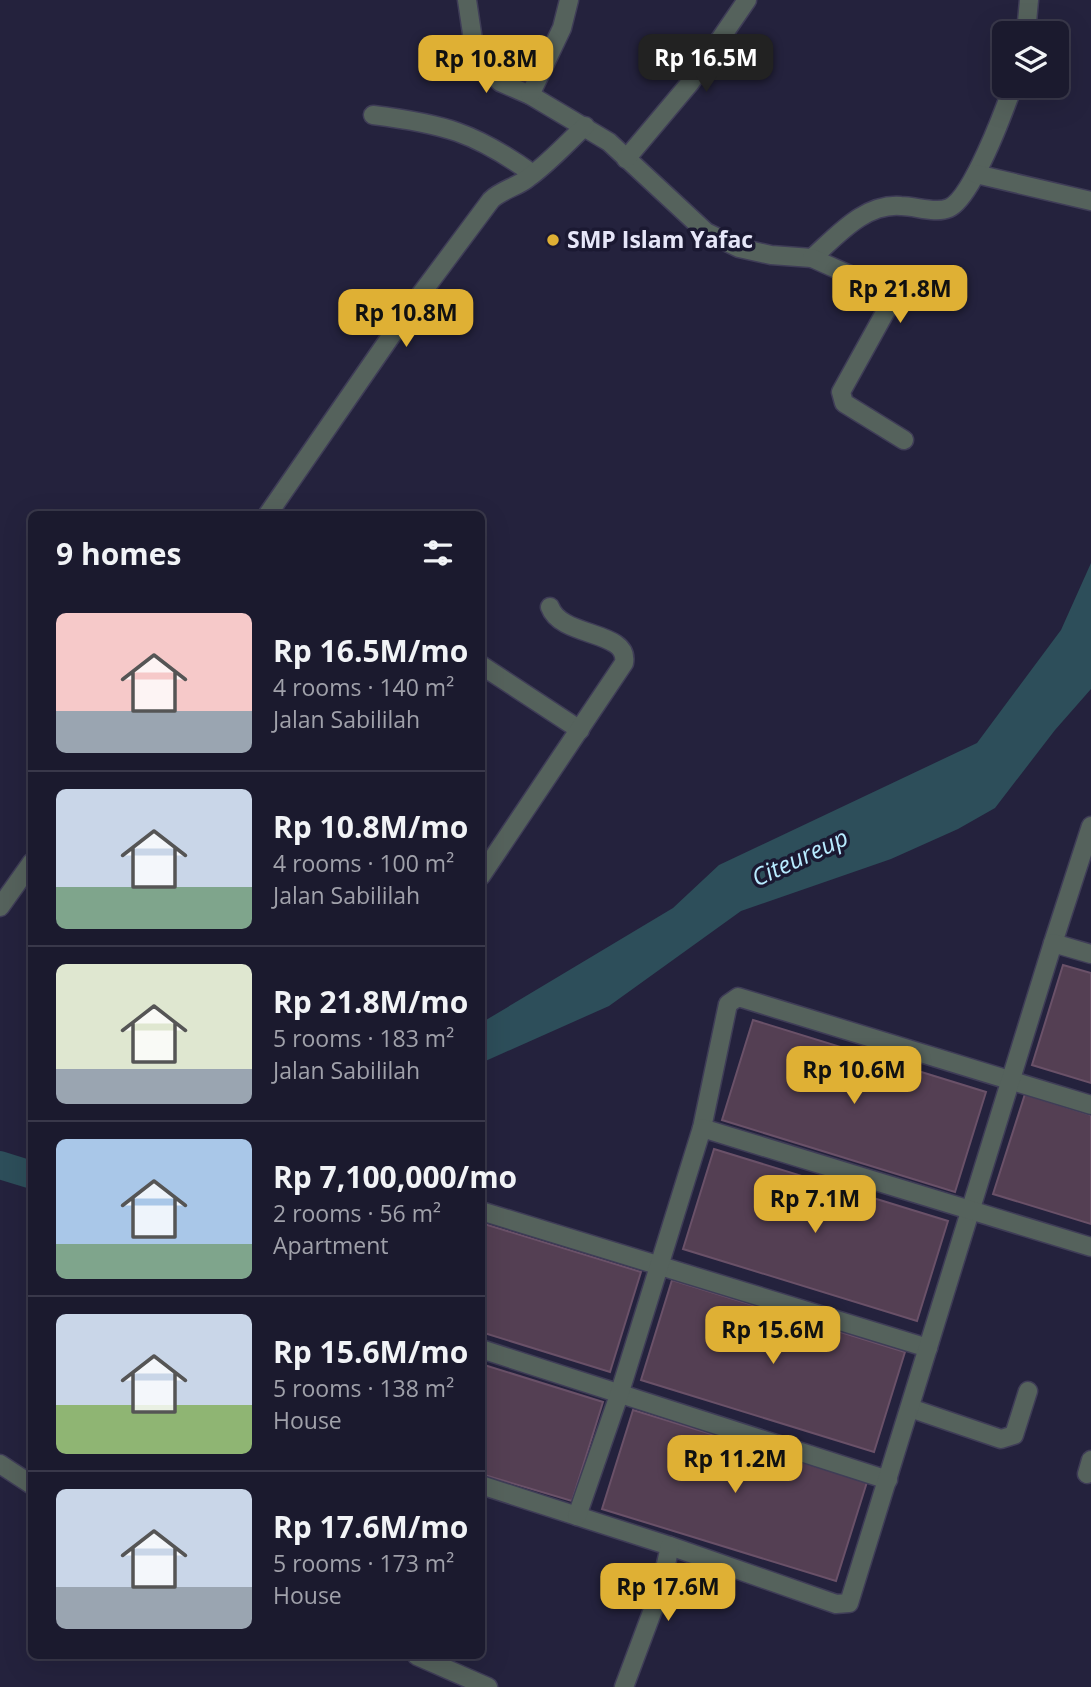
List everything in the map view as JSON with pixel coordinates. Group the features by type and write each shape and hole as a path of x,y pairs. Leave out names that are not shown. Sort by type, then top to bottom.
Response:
{"street":[{"path":"467,0 473,40 480,57 500,82 530,95 609,142 625,159 661,187 706,232 750,251 771,256 812,258 879,288 888,301 887,309 841,392 841,397 844,403 904,440"},
{"path":"530,95 562,28 569,0"},
{"path":"625,159 690,83 747,0"},
{"path":"1027,21 1029,0"},
{"path":"812,258 872,210 895,205 934,210 948,208 954,204 976,174 1008,98"},
{"path":"373,115 430,122 461,132 498,149 533,174"},
{"path":"270,511 410,310 491,200 533,174 585,126"},
{"path":"976,174 1091,201"},
{"path":"485,870 625,663 625,656 615,643 558,621 550,607"},
{"path":"485,668 580,730"},
{"path":"485,1486 670,1545 836,1604 849,1603 1091,826"},
{"path":"0,907 28,868"},
{"path":"1053,943 1091,954"},
{"path":"577,1516 619,1395 702,1128 728,1004 738,997 1091,1105"},
{"path":"702,1128 1091,1247"},
{"path":"485,1212 928,1348"},
{"path":"485,1350 888,1480"},
{"path":"910,1408 1001,1439 1014,1435 1028,1391"},
{"path":"0,1464 28,1482"},
{"path":"624,1687 660,1591 670,1545"},
{"path":"425,1659 488,1687"}],"water":[{"path":"1091,563 1091,689 1055,730 995,808 958,829 891,859 741,911 609,1006 485,1061 485,1021 673,908 719,865 977,743 1061,630"}],"building":[{"path":"1063,965 1091,973 1091,1083 1032,1065"},
{"path":"753,1020 986,1092 955,1192 722,1120"},
{"path":"1025,1094 1091,1115 1091,1224 993,1194"},
{"path":"714,1149 948,1221 917,1321 683,1249"},
{"path":"485,1224 641,1272 610,1372 485,1333"},
{"path":"672,1280 905,1352 874,1452 641,1380"},
{"path":"485,1365 603,1402 572,1501 485,1475"},
{"path":"633,1410 867,1482 836,1581 602,1509"}],"waterway":[{"name":"Citeureup","path":"0,1165 28,1174"}],"place":[{"name":"SMP Islam Yafac","path":"553,240"}]}
